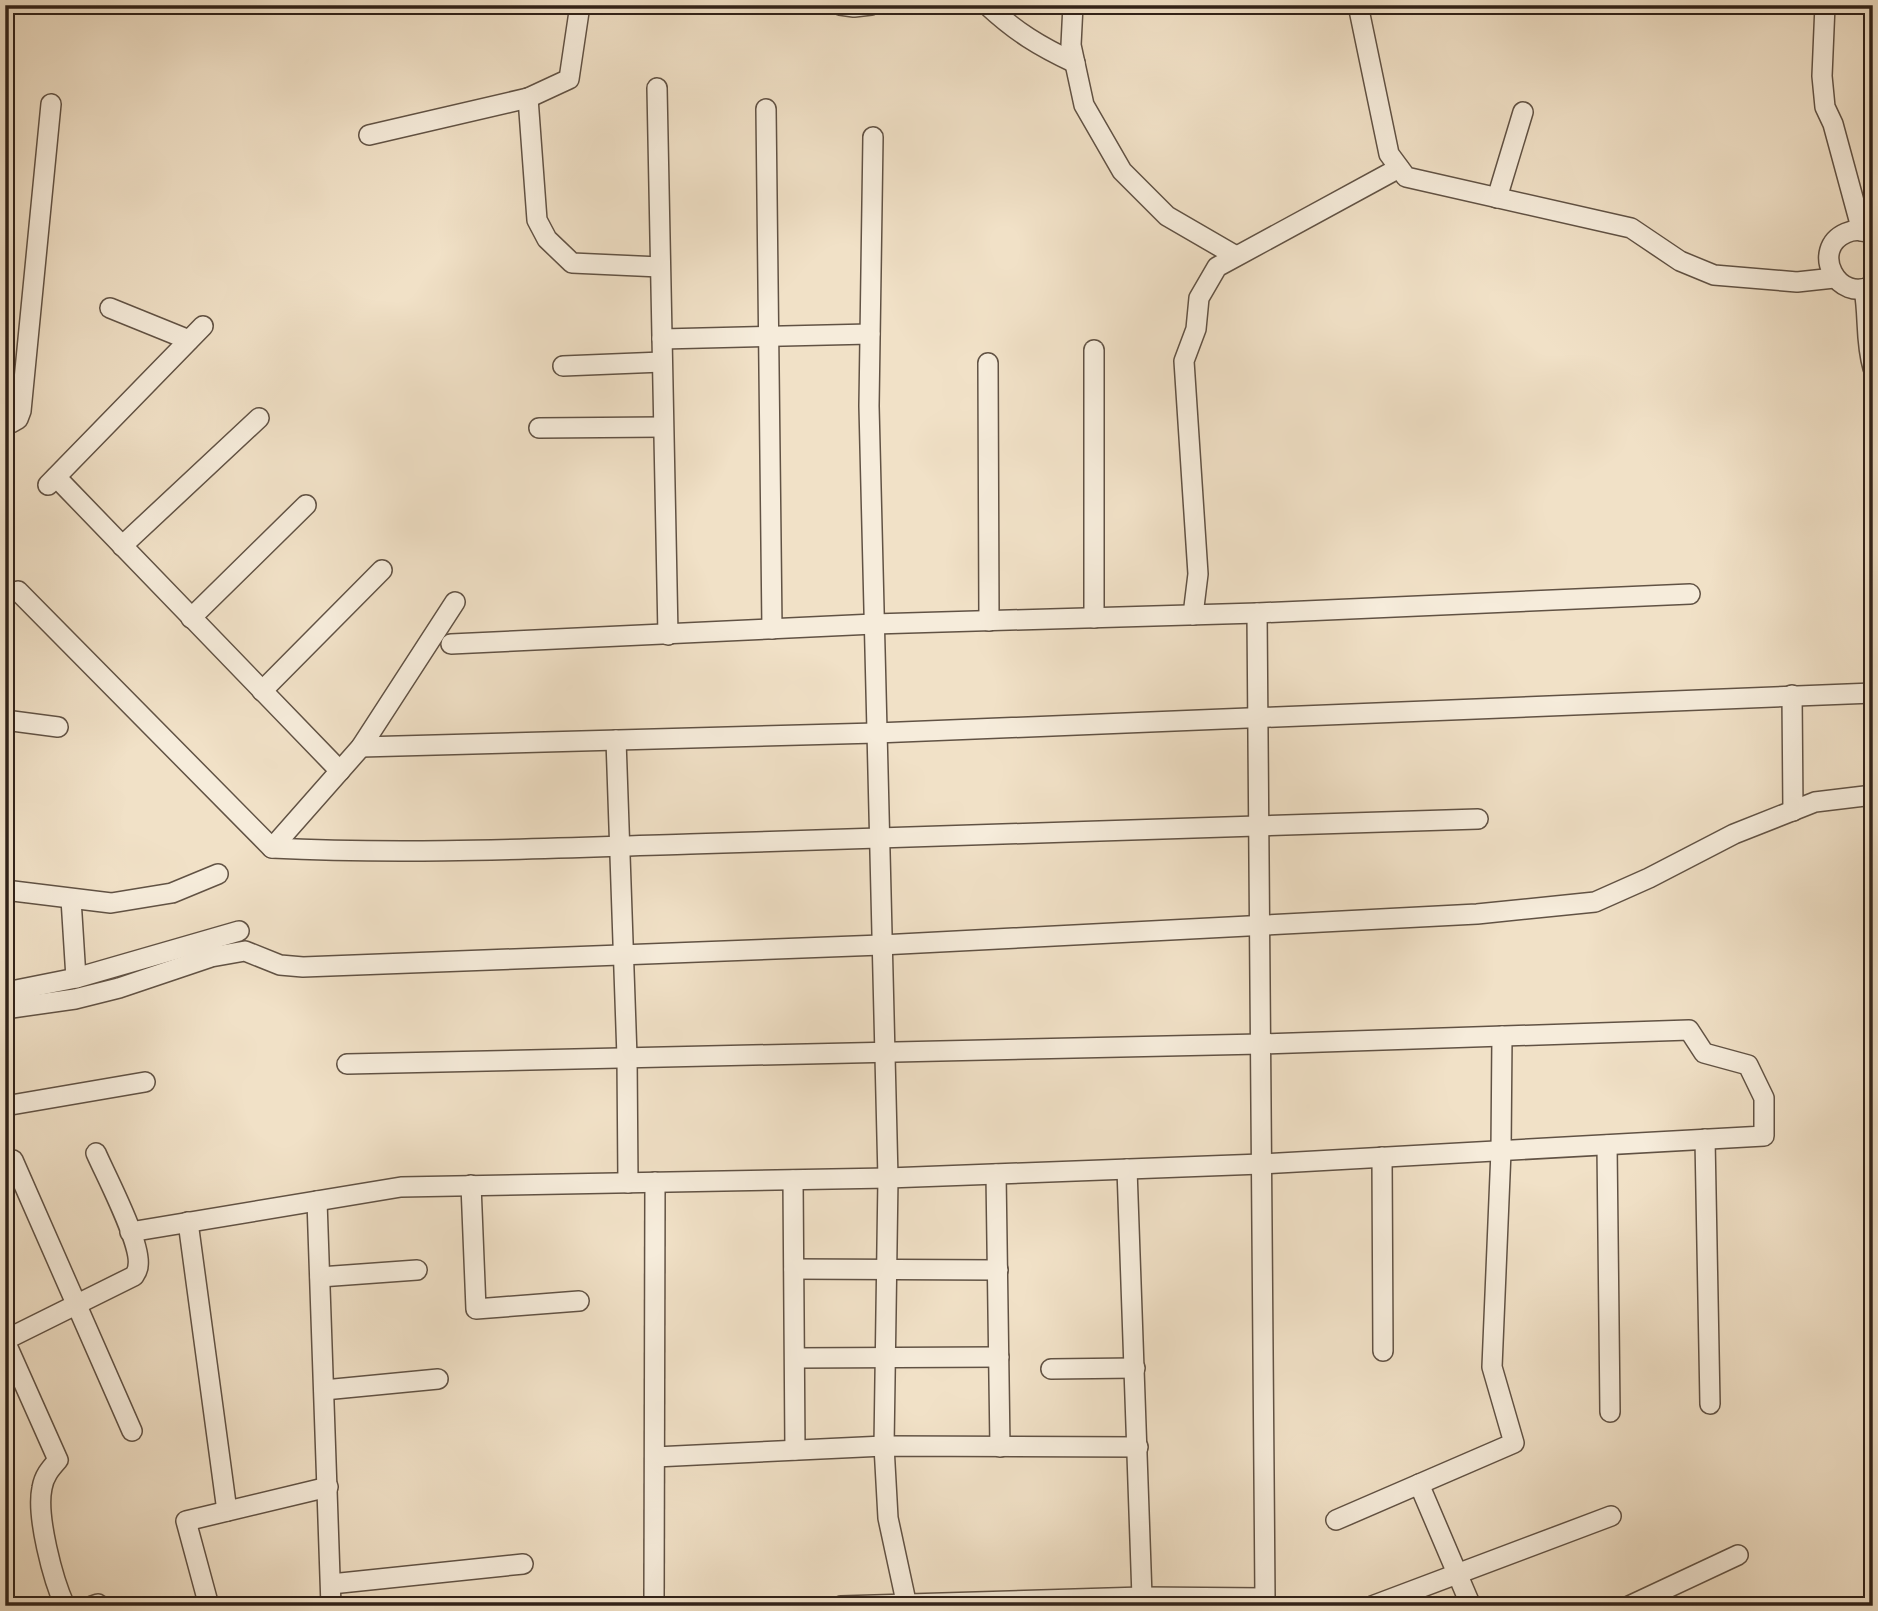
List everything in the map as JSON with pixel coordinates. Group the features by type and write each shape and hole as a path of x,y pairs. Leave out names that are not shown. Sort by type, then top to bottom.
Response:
{"street":[{"path":"369,135 528,98 569,79 580,5"},
{"path":"840,5 871,5"},
{"path":"987,5 1008,25 1035,44 1075,63"},
{"path":"1073,5 1071,45 1084,106 1122,171 1167,216 1236,256"},
{"path":"1358,5 1389,154 1406,177 1631,228 1680,261 1714,275 1797,282 1834,278"},
{"path":"1825,5 1822,76 1825,107 1833,124 1867,233"},
{"path":"657,88 667,635"},
{"path":"528,98 537,220 547,239 572,263 660,267"},
{"path":"5,423 18,419 21,411 51,104"},
{"path":"766,109 772,629"},
{"path":"1497,198 1523,112"},
{"path":"873,137 869,406 888,1178 884,1446 888,1518 906,1604"},
{"path":"1193,615 1198,574 1184,361 1196,329 1199,298 1217,267 1399,168"},
{"path":"1867,233 1854,230 1842,234 1833,243 1829,254 1829,267 1834,278 1843,286 1869,297 1866,341 1873,368"},
{"path":"110,308 196,333 51,481 122,546 340,771"},
{"path":"662,339 870,334"},
{"path":"1094,349 1094,618"},
{"path":"563,366 662,362"},
{"path":"988,363 989,621"},
{"path":"122,546 259,418"},
{"path":"539,428 663,427"},
{"path":"191,618 306,505"},
{"path":"261,691 382,570"},
{"path":"18,591 272,848 362,852 621,846 1478,819"},
{"path":"451,644 874,624 1257,613 1690,594"},
{"path":"272,848 361,747 455,602"},
{"path":"841,1606 1096,1602 1142,1597 1266,1602 1257,613"},
{"path":"361,747 876,733 1873,693"},
{"path":"1792,695 1793,810"},
{"path":"5,720 58,727"},
{"path":"616,740 627,1057 628,1183"},
{"path":"5,1009 75,999 119,988 211,957 245,951 281,965 303,967 881,945 1259,926 1477,914 1595,902 1649,878 1734,834 1793,810 1815,802 1873,794"},
{"path":"5,891 111,904 172,893 218,874"},
{"path":"71,899 76,978"},
{"path":"6,992 76,978 239,931"},
{"path":"130,1232 401,1186 888,1178 1261,1164 1764,1136 1764,1098 1748,1065 1704,1053 1689,1030 1260,1044 347,1064"},
{"path":"1336,1520 1514,1443 1492,1367 1501,1151 1502,1036"},
{"path":"5,1106 145,1082"},
{"path":"1705,1139 1710,1404"},
{"path":"1607,1145 1610,1412"},
{"path":"65,1606 39,1507 46,1474 58,1460 5,1341 134,1276 138,1268 138,1257 130,1232 96,1153"},
{"path":"1382,1157 1383,1352"},
{"path":"13,1160 14,1185 75,1305 132,1431"},
{"path":"1127,1169 1142,1597"},
{"path":"996,1174 1000,1447"},
{"path":"793,1180 795,1450"},
{"path":"653,1606 655,1182"},
{"path":"471,1185 476,1309 579,1301"},
{"path":"317,1200 331,1606"},
{"path":"188,1222 227,1511"},
{"path":"794,1269 998,1270"},
{"path":"320,1277 417,1270"},
{"path":"795,1358 999,1357"},
{"path":"1051,1369 1135,1368"},
{"path":"324,1390 439,1379"},
{"path":"655,1457 884,1446 1138,1447"},
{"path":"1419,1484 1471,1606"},
{"path":"209,1606 186,1521 328,1487"},
{"path":"1372,1606 1611,1516"},
{"path":"1629,1606 1738,1555"},
{"path":"331,1584 523,1564"},
{"path":"92,1606 99,1606"}]}
